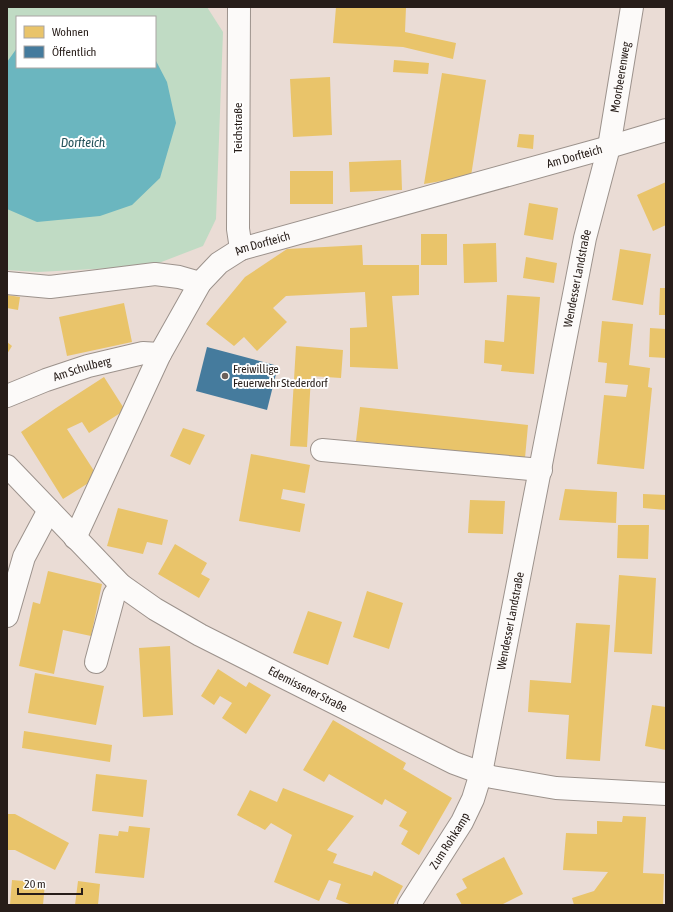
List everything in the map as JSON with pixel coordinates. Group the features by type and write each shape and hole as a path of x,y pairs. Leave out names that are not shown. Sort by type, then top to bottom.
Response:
{"street":[{"name":"Teichstraße","path":"239,7 238,229 241,249"},
{"name":"Moorbeerenweg","path":"609,147 632,7"},
{"path":"609,147 666,130"},
{"name":"Am Dorfteich","path":"75,538 160,354 200,283 219,263 241,249 609,147"},
{"name":"Wendesser Landstraße","path":"481,773 585,238 609,147"},
{"path":"7,283 50,287 155,274 180,277 200,283"},
{"name":"Am Schulberg","path":"7,396 46,380 88,366 142,353 160,354"},
{"path":"322,450 540,470"},
{"name":"Edemissener Straße","path":"7,466 121,585 156,609 200,635 454,763 492,777 556,788 666,794"},
{"path":"7,616 24,557 49,510"},
{"path":"96,662 114,595 121,585"},
{"name":"Zum Rohkamp","path":"409,905 462,822 473,799 481,773"}],"green space":[{"path":"7,7 207,7 223,32 216,219 203,246 151,266 38,272 7,270"}],"water":[{"name":"Dorfteich","path":"16,49 16,68 156,68 156,61 167,82 176,123 160,178 132,205 100,216 37,222 7,209 7,62"}],"building: Wohnen":[{"path":"336,7 406,7 405,32 456,43 453,59 403,47 333,43"},
{"path":"394,60 429,63 428,74 393,72"},
{"path":"442,73 486,80 471,176 424,184"},
{"path":"330,77 332,135 293,137 290,79"},
{"path":"519,134 534,135 533,149 517,147"},
{"path":"401,160 402,190 350,192 349,162"},
{"path":"290,171 333,171 333,204 290,204"},
{"path":"666,182 666,225 653,231 637,195"},
{"path":"529,203 558,208 553,240 524,235"},
{"path":"421,234 447,234 447,265 421,265"},
{"path":"496,243 497,282 464,283 463,244"},
{"path":"362,245 363,265 419,265 419,295 392,296 398,369 350,367 350,328 367,327 365,292 286,296 273,308 287,322 257,351 244,337 234,346 206,324 245,277 287,249"},
{"path":"620,249 651,254 643,305 612,300"},
{"path":"526,257 557,263 554,283 523,278"},
{"path":"660,288 666,288 666,315 659,315"},
{"path":"7,295 20,297 18,310 7,308"},
{"path":"507,295 540,297 534,374 501,371 502,365 484,363 485,340 504,342"},
{"path":"124,303 132,342 67,356 59,317"},
{"path":"602,321 633,324 629,365 650,368 648,387 652,388 644,469 597,464 604,395 626,397 628,385 605,383 607,363 598,362"},
{"path":"650,328 666,329 666,358 649,357"},
{"path":"7,342 12,346 7,354"},
{"path":"296,346 343,350 341,378 311,376 307,447 290,446"},
{"path":"104,377 125,410 89,433 82,422 67,429 98,477 63,499 21,432"},
{"path":"360,407 528,425 525,458 356,441"},
{"path":"183,428 205,435 190,465 170,456"},
{"path":"251,454 310,465 305,493 283,489 281,499 305,504 300,532 239,521"},
{"path":"565,489 617,492 616,523 559,520"},
{"path":"643,494 666,495 666,510 643,508"},
{"path":"470,500 505,501 503,534 468,533"},
{"path":"118,508 168,520 162,545 147,542 143,554 107,546"},
{"path":"618,525 649,525 648,559 617,558"},
{"path":"175,544 207,563 201,574 210,579 199,598 158,574"},
{"path":"48,571 102,584 91,636 63,630 54,674 19,666 33,602 40,604"},
{"path":"619,575 656,578 652,654 614,652"},
{"path":"367,591 403,603 389,649 353,637"},
{"path":"308,611 342,622 328,665 293,653"},
{"path":"576,623 610,625 600,761 566,759 569,715 528,712 530,680 571,683"},
{"path":"170,646 173,715 143,717 139,648"},
{"path":"218,669 246,687 249,682 271,695 246,734 222,718 232,703 220,696 214,705 201,696"},
{"path":"35,673 104,686 96,725 28,713"},
{"path":"652,705 666,707 666,750 645,746"},
{"path":"333,720 406,763 403,769 452,798 419,855 401,844 408,831 399,826 407,812 385,799 382,805 329,774 324,782 303,770"},
{"path":"24,731 112,745 110,762 22,748"},
{"path":"96,774 147,780 143,817 92,811"},
{"path":"283,788 354,816 327,850 337,854 333,863 372,876 374,871 403,886 393,905 352,905 336,899 341,884 329,880 319,901 274,882 292,835 271,823 265,830 237,815 250,790 277,802"},
{"path":"7,814 15,814 69,843 55,870 15,850 7,850"},
{"path":"623,816 646,817 643,873 664,874 663,905 574,905 572,898 594,891 608,872 563,870 566,833 597,834 597,821 622,822"},
{"path":"129,826 150,828 144,878 95,873 99,834 118,836 119,831 128,832"},
{"path":"504,857 523,894 501,905 462,905 456,894 467,888 462,879"},
{"path":"12,880 45,883 43,905 10,905"},
{"path":"78,881 100,884 98,905 75,905"}],"building: Öffentlich":[{"path":"207,347 278,366 267,410 196,391"}],"place":[{"name":"Freiwillige Feuerwehr Stederdorf","path":"225,376"}]}
